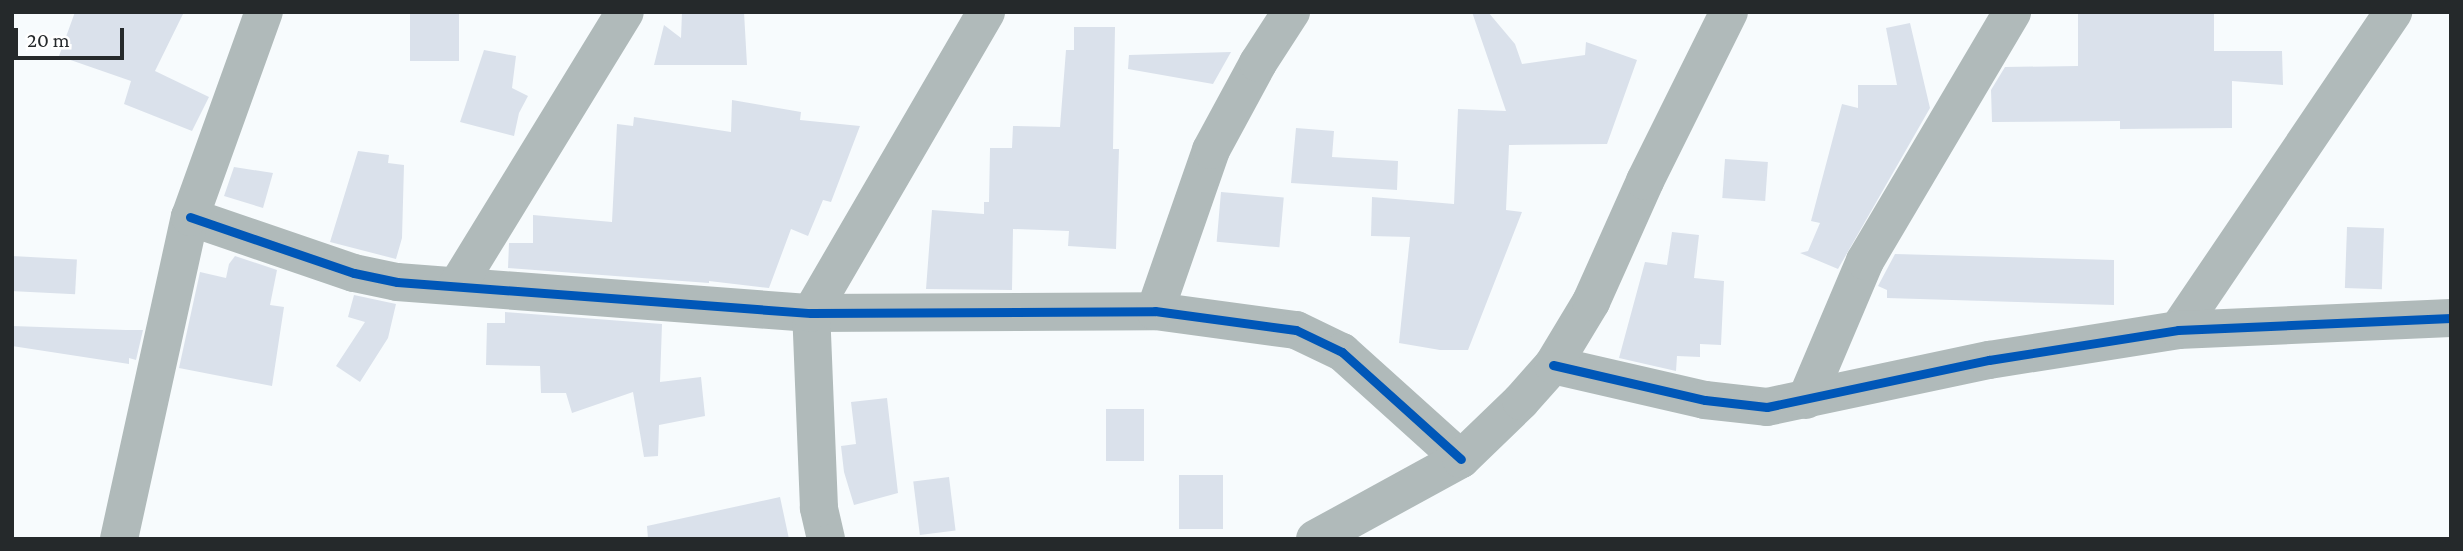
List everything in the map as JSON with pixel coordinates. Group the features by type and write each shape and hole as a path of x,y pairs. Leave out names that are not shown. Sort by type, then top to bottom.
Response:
{"street":[{"path":"119,539 190,217 264,12"},
{"path":"457,286 625,12"},
{"path":"826,539 818,508 811,313 986,12"},
{"path":"1155,311 1211,150 1258,63 1291,12"},
{"path":"1315,539 1461,459 1521,401 1553,365 1585,314 1645,181 1729,12"},
{"path":"1806,400 1865,261 2012,12"},
{"path":"2178,330 2393,12"},
{"path":"190,217 354,273 397,282 811,313 1155,311 1296,330 1342,352 1461,459"},
{"path":"1553,365 1734,404 1768,407 1989,360 2178,330 2451,318"}],"building":[{"path":"75,12 184,12 155,71 209,97 192,131 124,104 131,81 59,56"},
{"path":"410,12 459,12 459,61 410,61"},
{"path":"682,12 744,12 747,65 654,65 664,25 681,38"},
{"path":"1472,12 1488,12 1515,44 1522,64 1585,55 1586,42 1637,60 1607,144 1509,145 1506,210 1522,212 1468,350 1440,350 1399,343 1410,237 1371,236 1372,197 1454,204 1458,109 1506,111"},
{"path":"2078,12 2214,12 2214,51 2282,51 2283,85 2232,81 2232,128 2120,129 2120,121 1992,122 1991,90 2005,67 2078,66"},
{"path":"1910,23 1930,108 1838,269 1800,253 1808,251 1820,223 1811,221 1842,104 1858,108 1858,85 1897,85 1886,28"},
{"path":"1074,27 1115,27 1113,149 1119,149 1116,249 1068,246 1069,231 1013,229 1012,290 926,289 932,210 984,214 984,202 989,202 990,148 1012,148 1013,126 1060,127 1066,50 1074,50"},
{"path":"484,50 516,56 512,88 528,96 519,113 514,136 460,122"},
{"path":"1231,52 1213,84 1128,69 1129,55"},
{"path":"732,100 801,112 800,120 860,126 831,202 823,200 808,236 791,229 769,288 709,281 508,268 509,243 533,243 533,215 612,222 617,124 633,126 634,117 731,132"},
{"path":"1296,128 1334,131 1332,157 1398,161 1397,190 1291,183"},
{"path":"358,151 389,155 388,163 404,165 402,238 396,259 330,242"},
{"path":"1725,159 1768,162 1765,201 1722,198"},
{"path":"234,167 273,173 263,208 224,196"},
{"path":"1221,192 1284,197 1279,247 1217,242"},
{"path":"2347,227 2384,228 2382,289 2345,288"},
{"path":"1672,232 1699,235 1694,278 1724,281 1721,345 1700,344 1700,357 1677,356 1676,371 1619,358 1645,262 1667,265"},
{"path":"1895,254 2114,260 2114,305 1887,298 1887,290 1878,286"},
{"path":"12,256 77,259 75,294 12,291"},
{"path":"235,256 277,270 270,305 284,307 272,386 179,368 200,272 226,278 229,264"},
{"path":"354,295 396,304 388,338 360,382 336,366 365,322 348,317"},
{"path":"505,312 662,324 660,382 701,377 705,416 659,425 658,456 644,457 633,392 572,413 566,393 541,393 540,366 486,365 487,323 505,323"},
{"path":"12,326 143,330 136,360 129,358 129,364 12,346"},
{"path":"887,398 898,493 854,505 844,472 841,446 856,444 851,402"},
{"path":"1106,409 1144,409 1144,461 1106,461"},
{"path":"1179,475 1223,475 1223,529 1179,529"},
{"path":"949,477 956,531 920,535 913,481"},
{"path":"780,497 789,539 648,539 647,526"}],"cycle path":[{"path":"190,217 354,273 397,282 811,313 1155,311 1296,330 1342,352 1461,459"},
{"path":"1553,365 1705,400 1767,407 1989,360 2178,330 2451,318"}]}
